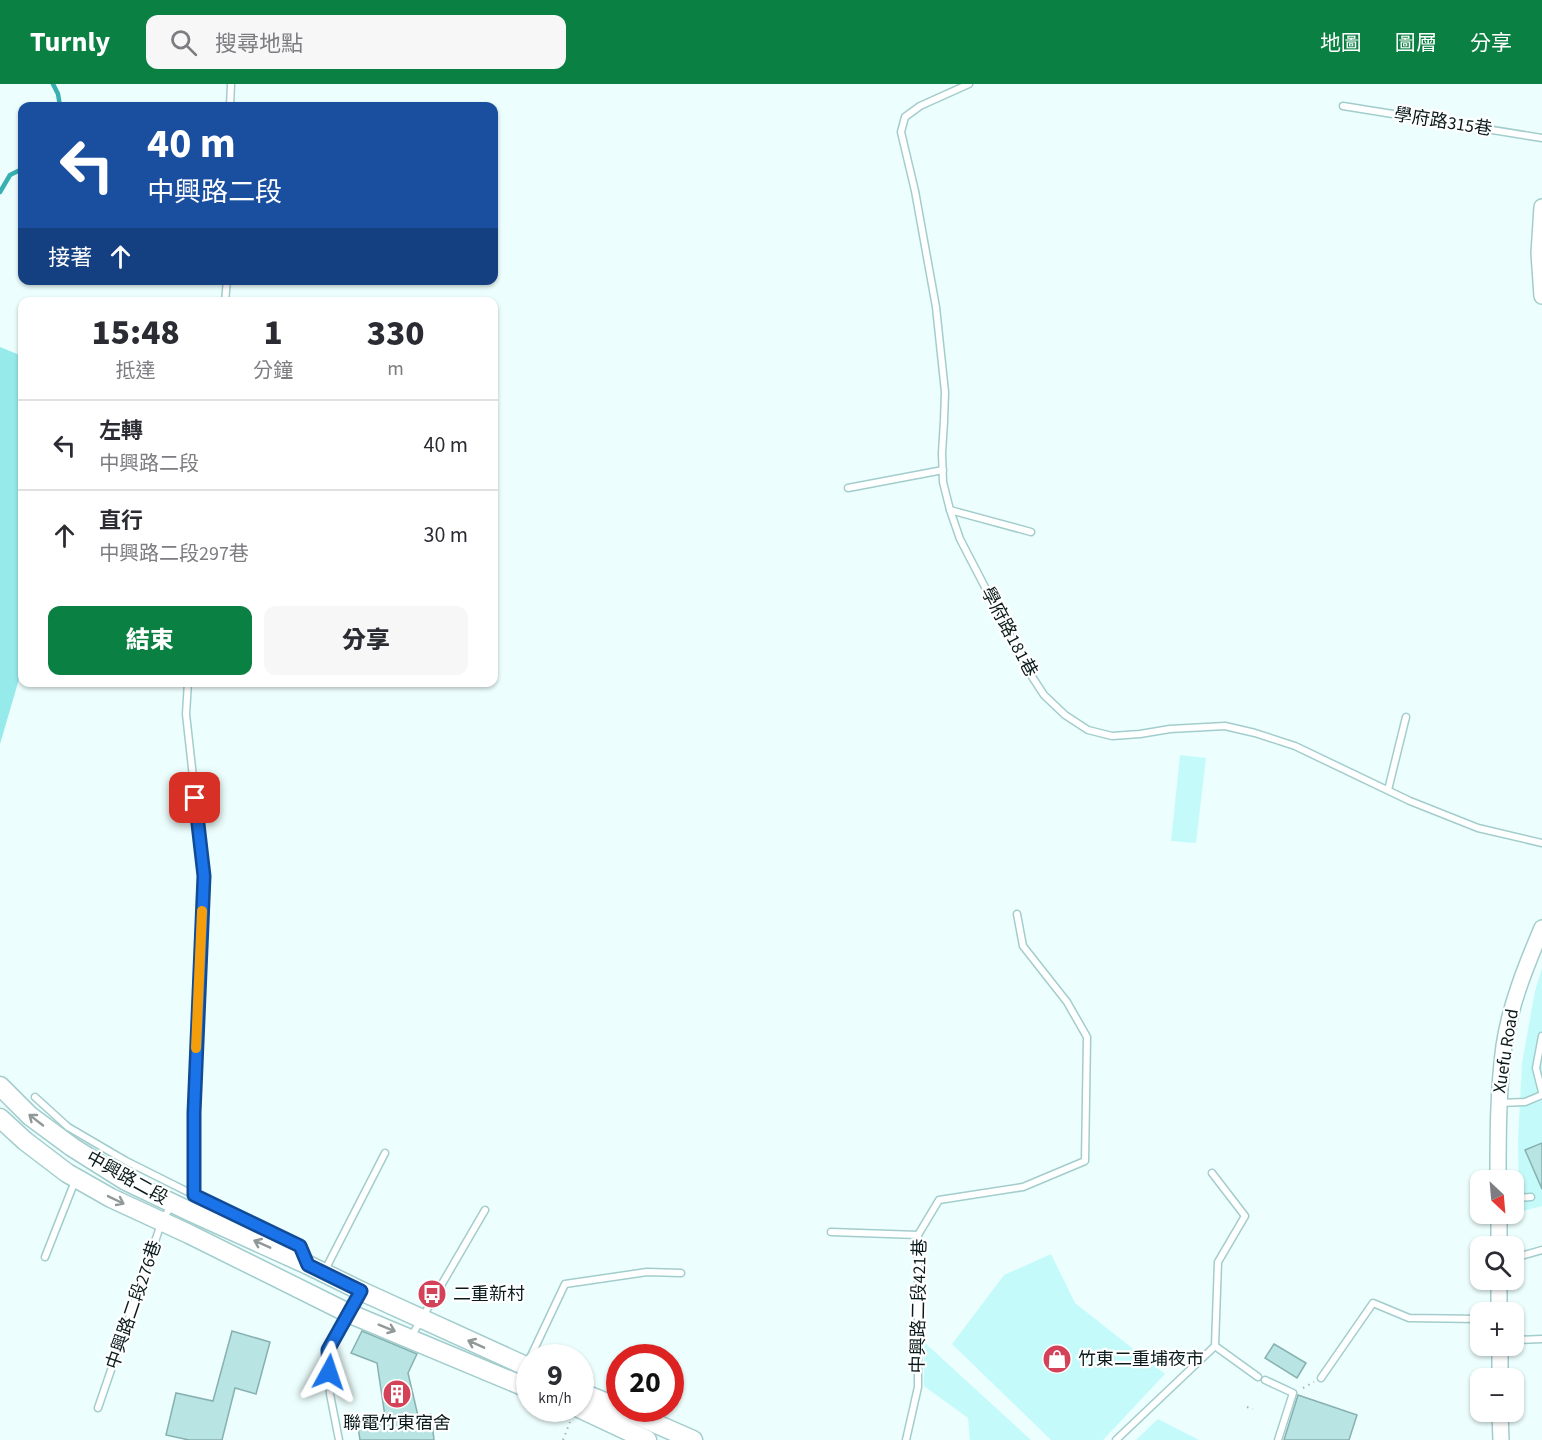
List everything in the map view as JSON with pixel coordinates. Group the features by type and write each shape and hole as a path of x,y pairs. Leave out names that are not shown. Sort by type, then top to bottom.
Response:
{"main road":[{"name":"中興路二段","path":"0,1086 30,1116 72,1147 126,1181 306,1275 361,1291 421,1319 516,1358"},
{"path":"0,1118 24,1142 76,1178 111,1198 162,1221 306,1275 348,1313 516,1383"},
{"path":"594,1410 647,1440"},
{"path":"652,1422 693,1440"}],"street":[{"path":"1542,207 1539,253 1542,296"},
{"name":"Xuefu Road","path":"1498,1170 1498,1102 1504,1044 1527,961 1542,928"},
{"path":"1500,1422 1501,1440"}],"lane":[{"path":"230,102 231,84"},
{"name":"學府路181巷","path":"969,84 920,106 905,117 901,132 915,191 936,307 945,392 943,470 950,510 960,539 1029,672 1044,695 1065,715 1088,730 1112,736 1170,729 1225,726 1255,733 1295,746 1388,790 1478,828 1542,843"},
{"name":"學府路315巷","path":"1343,106 1542,138"},
{"path":"848,488 943,470"},
{"path":"950,510 1031,532"},
{"path":"188,687 186,714 204,876 194,1102 194,1195"},
{"path":"1388,790 1406,717"},
{"name":"中興路二段421巷","path":"906,1440 918,1387 918,1235 939,1200 1023,1187 1085,1161 1087,1037 1067,1002 1023,946 1017,914"},
{"path":"1498,1102 1525,1102 1542,1094 1536,1068 1542,1036"},
{"path":"35,1097 68,1128 126,1161 300,1246 306,1275"},
{"path":"306,1275 385,1153"},
{"path":"1116,1440 1215,1346 1218,1262 1245,1216 1212,1173"},
{"path":"45,1257 76,1178"},
{"path":"1524,1197 1531,1197"},
{"name":"中興路二段276巷","path":"98,1408 162,1221 172,1203"},
{"path":"411,1338 484,1210"},
{"path":"831,1232 918,1235"},
{"path":"1524,1255 1542,1250"},
{"path":"538,1344 565,1284 647,1272 681,1273"},
{"path":"339,1440 330,1394 328,1350 361,1291"},
{"path":"1322,1378 1373,1303 1409,1318 1470,1319"},
{"path":"1524,1340 1542,1339"},
{"path":"1215,1346 1261,1379 1293,1393 1278,1440"}],"path":[{"path":"1293,1393 1322,1378"},
{"path":"1246,1407 1253,1409"},
{"path":"563,1440 571,1422"}],"shaded area":[{"path":"0,347 18,354 18,683 0,744"},
{"path":"1180,755 1206,758 1196,843 1171,841"},
{"path":"1542,968 1542,1206 1524,1211 1524,1170 1518,1170 1518,1140 1522,1063 1535,991"},
{"name":"竹東二重埔夜市","path":"1051,1254 1075,1303 1165,1374 1103,1440 1051,1440 952,1344 1004,1275"},
{"path":"924,1342 1031,1440 970,1440 968,1418 924,1386"},
{"path":"1158,1419 1199,1440 1136,1440"}],"building":[{"path":"1542,1143 1542,1189 1525,1150"},
{"path":"232,1331 270,1342 256,1394 235,1388 222,1440 189,1440 166,1435 176,1393 213,1401"},
{"path":"362,1331 417,1354 408,1373 418,1416 431,1414 434,1440 360,1440 358,1427 386,1423 377,1363 351,1353"},
{"path":"1274,1344 1306,1363 1297,1378 1265,1358"},
{"path":"1298,1395 1357,1415 1349,1440 1284,1440"}],"waterway":[{"path":"53,84 59,102"},
{"path":"0,192 10,175 18,171"}],"slow traffic":[{"path":"196,1048 202,911"}],"place":[{"name":"二重新村","path":"432,1294"},
{"name":"竹東二重埔夜市","path":"1057,1359"},
{"name":"聯電竹東宿舍","path":"397,1394"}],"route":[{"path":"195,798 204,876 196,1037 194,1195 300,1246 308,1265 361,1291 328,1350 329,1372"}]}
